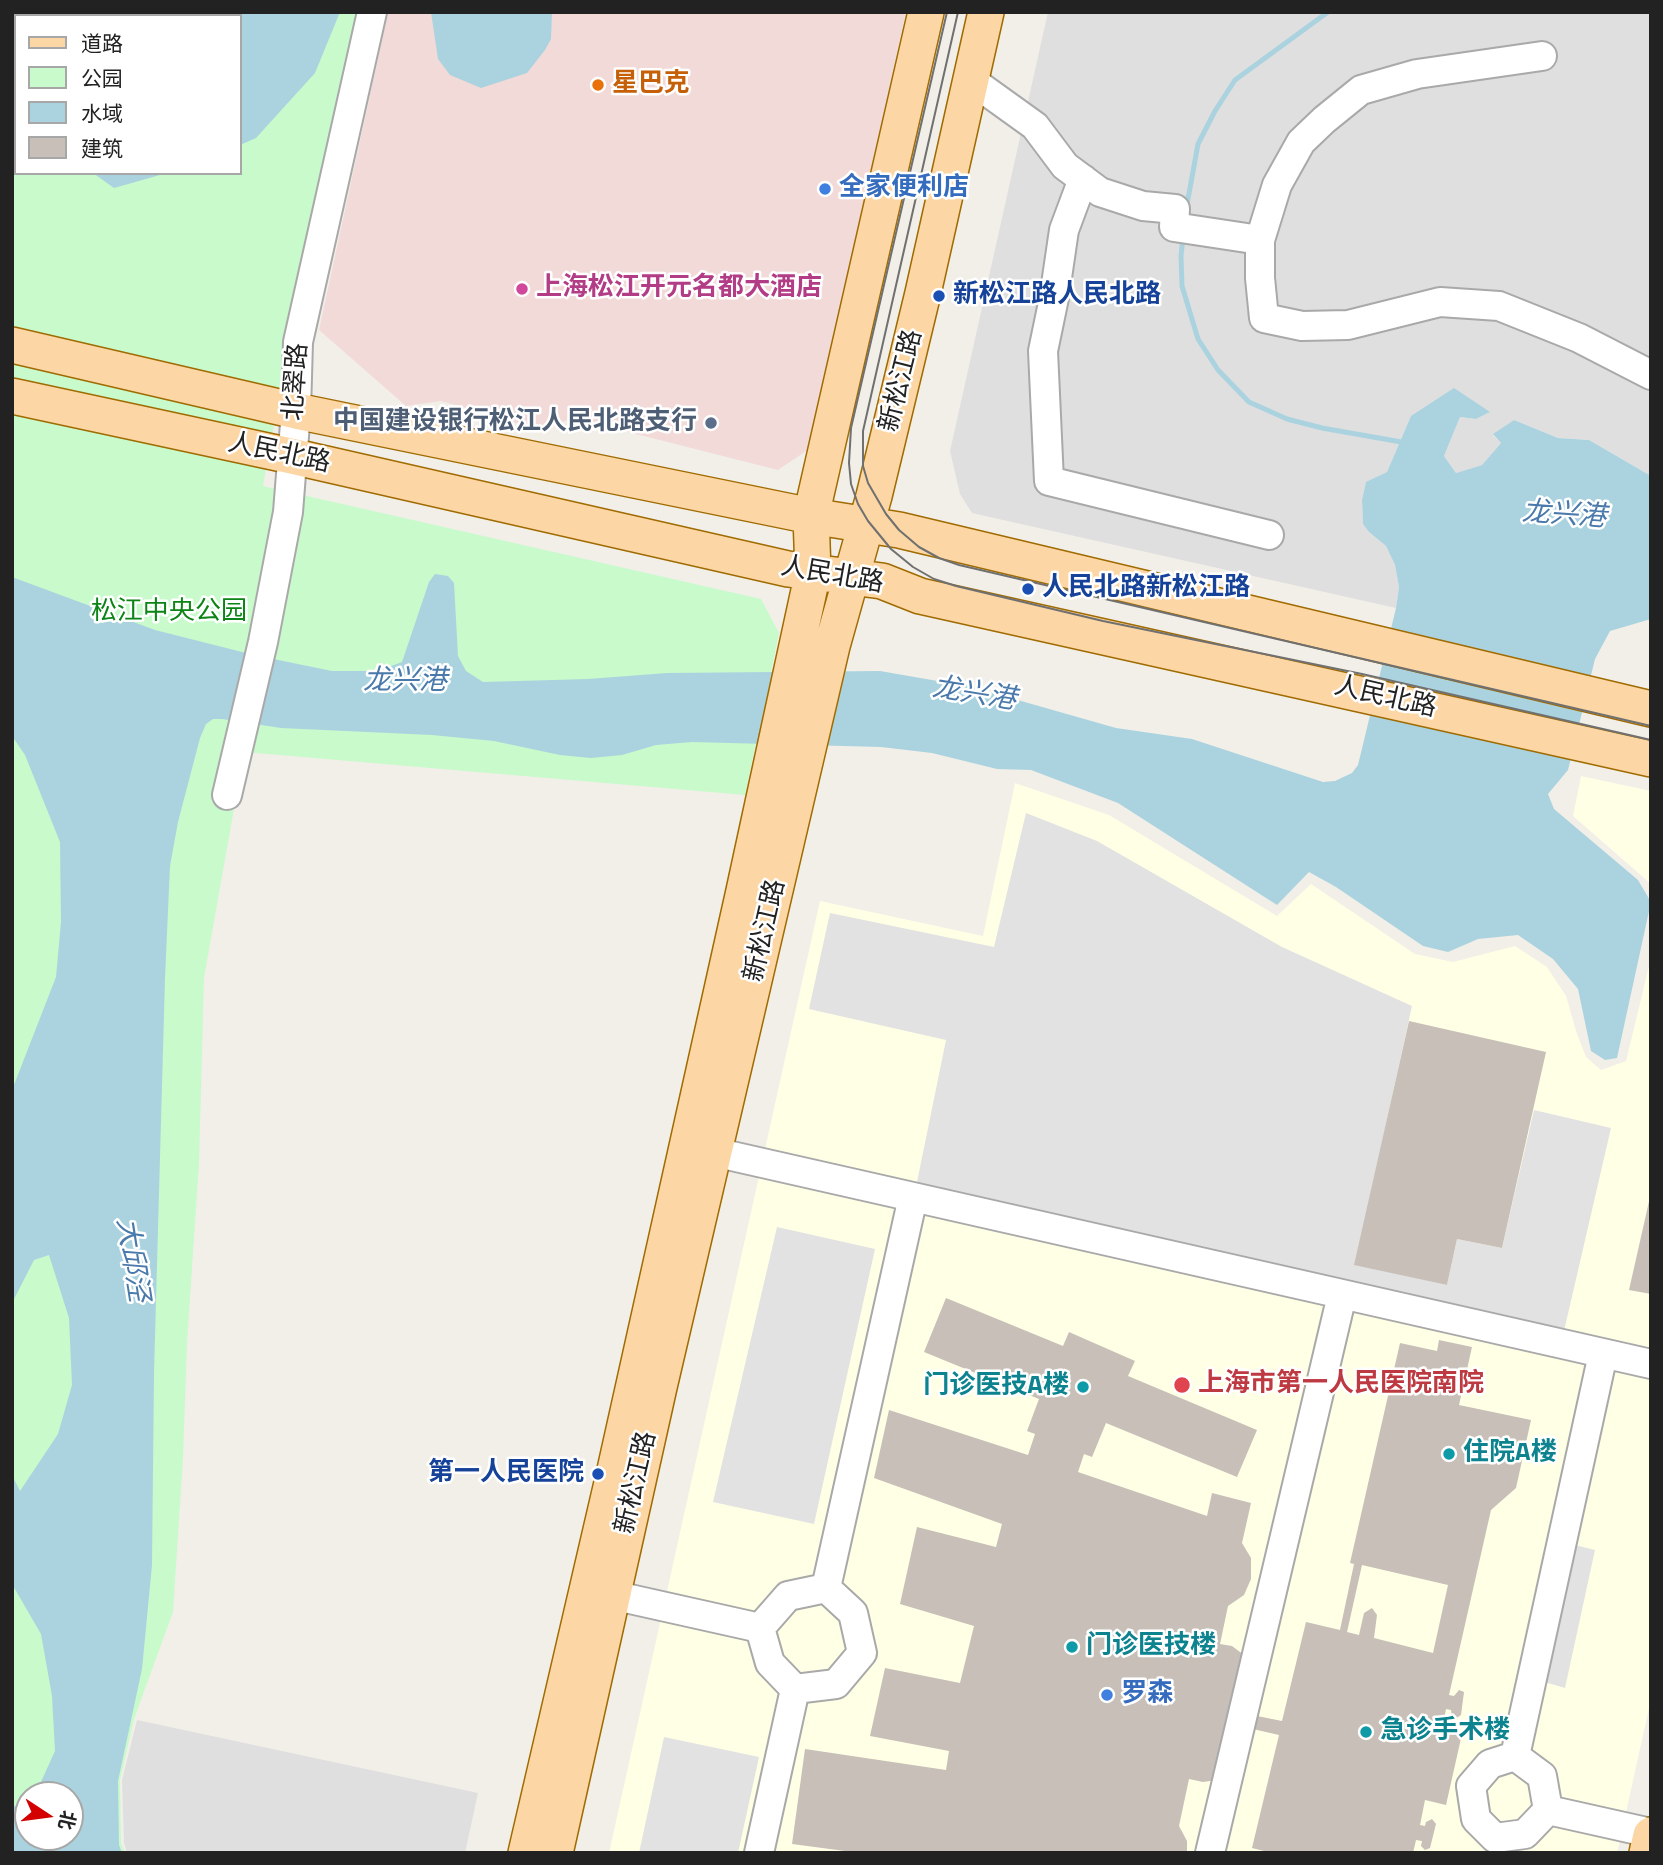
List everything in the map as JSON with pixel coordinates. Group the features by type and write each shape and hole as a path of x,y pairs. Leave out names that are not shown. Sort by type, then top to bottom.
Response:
{"main road":[{"name":"新松江路","path":"555,1853 714,1152 790,753 793,663 813,572 811,516 926,12"},
{"name":"新松江路","path":"526,1853 612,1483 790,753 827,669 866,526 923,293 986,12"},
{"name":"人民北路","path":"12,345 296,411 811,516 925,536 1651,709"},
{"name":"人民北路","path":"12,396 291,456 788,569 882,581 920,596 1651,759"},
{"path":"1647,1853 1651,1834"}],"street":[{"name":"北翠路","path":"227,796 263,642 288,512 298,342 372,12"},
{"path":"1542,56 1417,74 1362,90 1324,120 1301,142 1277,185 1260,240 1264,318 1302,326 1348,325 1440,302 1499,306 1578,338 1651,375"},
{"path":"971,80 1035,126 1065,166 1100,192 1143,206 1175,209 1184,228 1260,240"},
{"path":"1083,179 1064,230 1043,351 1049,481 1269,535"},
{"path":"714,1152 1651,1364"},
{"path":"826,1588 913,1197"},
{"path":"1210,1853 1342,1295"},
{"path":"1515,1756 1603,1354"},
{"path":"760,1628 788,1595 826,1588"},
{"path":"795,1689 836,1684 862,1653 853,1613 826,1588"},
{"path":"612,1595 760,1628"},
{"path":"760,1628 770,1663 795,1689"},
{"path":"759,1853 795,1689"},
{"path":"1515,1756 1542,1776 1548,1810"},
{"path":"1515,1756 1490,1764 1471,1786 1476,1819 1493,1845 1525,1834 1548,1810"},
{"path":"1548,1810 1651,1834"}],"shaded area":[{"path":"388,12 906,12 809,449 778,470 573,418 541,430 441,401 406,406 319,330"},
{"path":"1048,12 1651,12 1651,476 1589,440 1558,438 1514,420 1493,435 1501,443 1482,465 1456,473 1444,456 1460,417 1476,419 1490,412 1411,416 1387,472 1366,483 1362,500 1363,523 1369,532 1386,546 1395,565 1399,587 1396,608 972,513 960,494 950,451"},
{"path":"1581,776 1651,791 1651,884 1573,816"},
{"name":"上海市第一人民医院南院","path":"1015,783 1109,815 1277,916 1311,884 1415,954 1453,962 1515,946 1547,967 1566,996 1586,1057 1601,1070 1626,1061 1651,958 1651,1699 1617,1853 609,1853 820,901 983,936"},
{"path":"1026,813 1097,841 1282,947 1412,1006 1355,1264 1447,1285 1457,1239 1502,1248 1534,1110 1611,1128 1564,1331 916,1187 946,1040 809,1009 830,913 994,947"},
{"path":"777,1227 875,1249 814,1524 713,1502"},
{"path":"1571,1544 1595,1550 1565,1688 1541,1681"},
{"path":"137,1720 478,1793 465,1853 127,1853 124,1843 122,1780"},
{"path":"664,1737 759,1757 738,1853 639,1853"}],"green space":[{"name":"松江中央公园","path":"12,12 360,12 295,307 263,486 761,599 779,633 745,795 244,752 204,978 199,1163 173,1612 134,1719 120,1780 121,1843 125,1853 12,1853"}],"water":[{"path":"340,12 315,73 256,138 242,144 242,14 98,14"},
{"path":"431,12 552,12 551,39 527,73 481,88 450,75 438,59"},
{"path":"96,175 160,175 114,188"},
{"path":"1454,388 1490,412 1476,419 1460,417 1444,456 1456,473 1482,465 1501,443 1493,434 1514,420 1558,438 1589,440 1651,476 1651,619 1610,631 1595,659 1568,770 1548,794 1554,809 1638,880 1651,902 1617,1058 1605,1060 1591,1051 1578,989 1553,959 1518,935 1478,939 1448,952 1423,946 1336,887 1309,872 1277,905 1118,803 1031,770 997,769 932,753 881,747 692,742 656,745 622,755 591,758 560,755 494,741 432,735 281,728 222,719 213,719 206,724 178,822 170,866 154,1372 152,1565 142,1669 118,1781 119,1845 122,1853 12,1853 12,1804 14,1851 84,1851 84,1781 41,1781 55,1751 52,1696 41,1634 12,1584 12,1475 20,1491 58,1434 72,1385 69,1318 49,1255 34,1260 12,1303 12,1090 56,977 61,922 60,842 25,755 12,736 12,577 155,630 332,671 378,671 402,662 429,582 435,574 448,576 454,583 458,656 466,671 483,682 588,679 667,673 880,671 972,687 1116,728 1192,739 1323,782 1335,781 1352,773 1358,765 1399,587 1395,565 1386,546 1363,524 1362,500 1366,482 1387,472 1411,416"}],"building":[{"path":"12,12 52,12 14,14 12,34"},
{"path":"1409,1021 1546,1052 1502,1248 1457,1239 1447,1285 1354,1265"},
{"path":"1651,1197 1651,1294 1629,1290"},
{"path":"946,1298 1063,1346 1069,1332 1135,1361 1128,1376 1257,1430 1237,1477 1106,1423 1092,1457 1084,1454 1078,1472 1207,1516 1212,1493 1251,1503 1242,1543 1251,1558 1251,1579 1244,1595 1228,1606 1220,1644 1232,1646 1248,1658 1247,1714 1282,1721 1306,1622 1340,1630 1354,1564 1350,1563 1400,1343 1437,1351 1439,1340 1472,1347 1459,1405 1531,1420 1516,1488 1491,1510 1449,1695 1454,1696 1459,1690 1464,1692 1461,1715 1455,1719 1451,1710 1446,1709 1442,1730 1462,1734 1446,1805 1425,1800 1420,1825 1425,1826 1426,1822 1432,1819 1436,1824 1430,1848 1425,1850 1421,1846 1422,1841 1416,1840 1413,1853 1272,1853 1252,1848 1279,1735 1244,1727 1224,1779 1203,1782 1189,1779 1179,1826 1187,1841 1187,1853 860,1853 792,1844 805,1749 946,1770 949,1751 870,1736 885,1668 960,1683 974,1626 900,1604 917,1527 996,1547 1002,1524 874,1478 889,1410 1028,1455 1035,1434 1027,1431 1039,1399 924,1352","holes":["1362,1565 1448,1585 1433,1653 1374,1638 1377,1615 1372,1608 1364,1613 1359,1635 1347,1632"]}],"waterway":[{"path":"1186,210 1198,144 1235,80 1328,12"},
{"path":"1183,237 1182,286 1198,339 1218,370 1249,402 1287,419 1407,443"}],"tram line":[{"path":"947,12 851,428 851,484 868,521 891,549 913,567 934,579 956,586 1103,621 1362,674 1651,740"},
{"path":"958,12 863,431 863,466 868,483 899,530 919,547 959,565 1651,726"}],"place":[{"name":"星巴克","path":"598,85"},
{"name":"全家便利店","path":"825,189"},
{"name":"上海松江开元名都大酒店","path":"522,289"},
{"name":"新松江路人民北路","path":"939,296"},
{"name":"中国建设银行松江人民北路支行","path":"711,423"},
{"name":"人民北路新松江路","path":"1028,589"},
{"name":"上海市第一人民医院南院","path":"1182,1385"},
{"name":"门诊医技A楼","path":"1083,1387"},
{"name":"住院A楼","path":"1449,1454"},
{"name":"第一人民医院","path":"598,1474"},
{"name":"门诊医技楼","path":"1072,1647"},
{"name":"罗森","path":"1107,1695"},
{"name":"急诊手术楼","path":"1366,1732"}],"water label":[{"name":"龙兴港","path":"1564,516"},
{"name":"龙兴港","path":"405,682"},
{"name":"龙兴港","path":"974,695"},
{"name":"大邱泾","path":"131,1260"}]}
